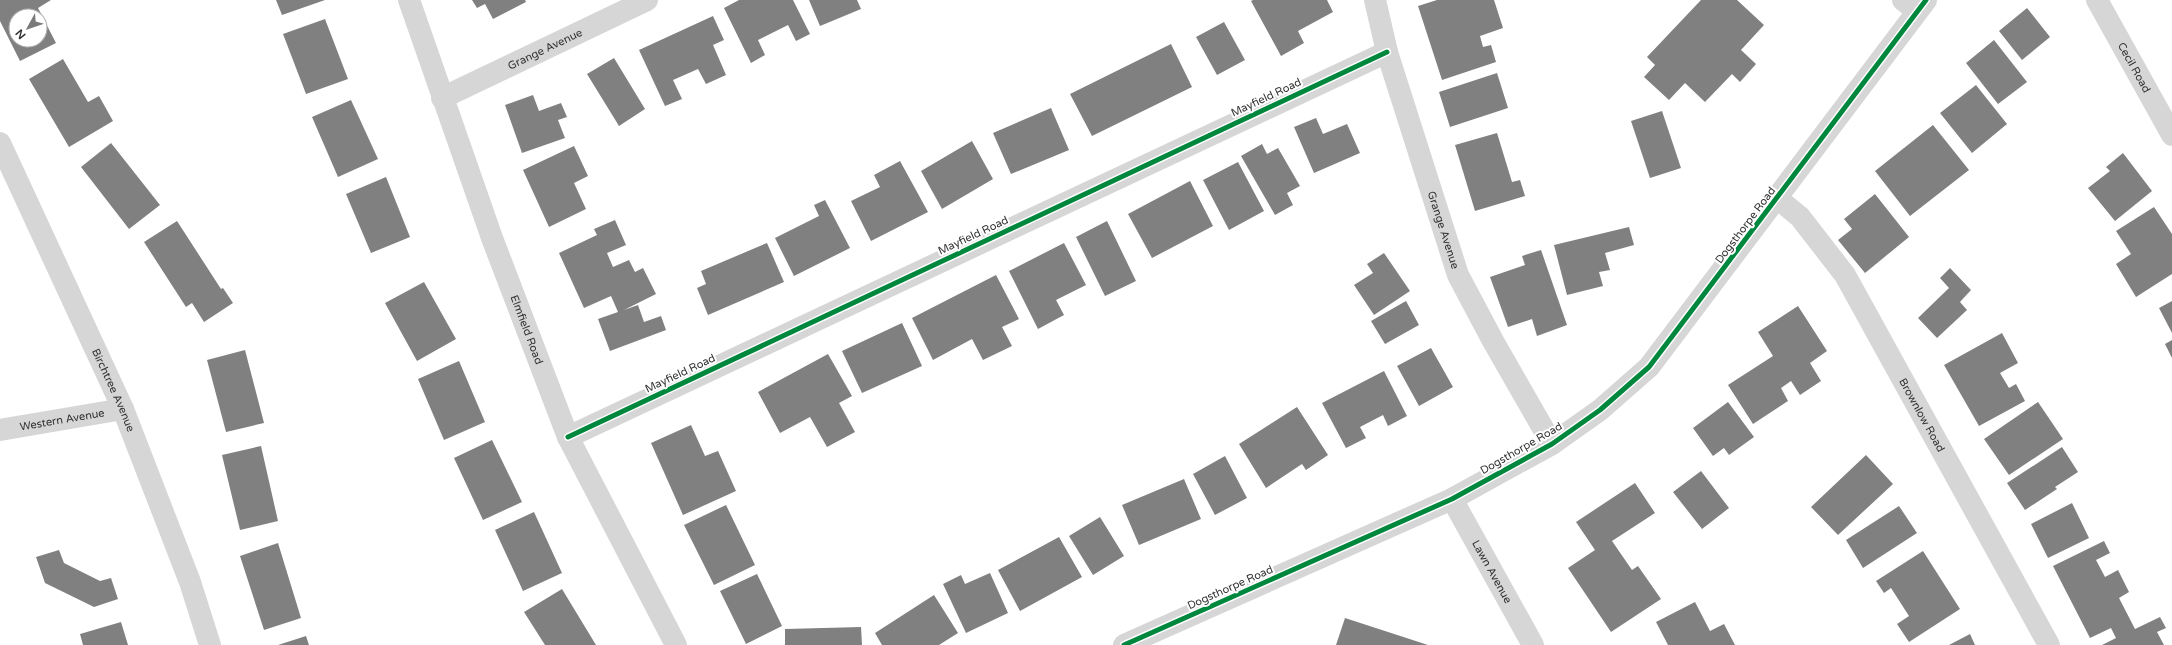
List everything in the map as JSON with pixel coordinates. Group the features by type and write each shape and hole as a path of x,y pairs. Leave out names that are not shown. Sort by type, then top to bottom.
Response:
{"street":[{"name":"Elmfield Road","path":"409,0 492,238 568,437 676,645"},
{"name":"Grange Avenue","path":"442,98 647,0"},
{"name":"Grange Avenue","path":"1375,0 1387,52 1458,275 1493,341 1552,444"},
{"name":"Cecil Road","path":"2097,0 2172,135"},
{"name":"Dogsthorpe Road","path":"1124,645 1452,499 1552,444 1600,410 1649,367 1777,198 1915,4"},
{"name":"Mayfield Road","path":"568,437 1387,52"},
{"name":"Birchtree Avenue","path":"0,143 123,409 190,582 210,645"},
{"name":"Brownlow Road","path":"1777,198 1800,217 1846,275 2049,645"},
{"name":"Western Avenue","path":"0,430 123,409"},
{"name":"Lawn Avenue","path":"1452,499 1533,645"}],"building":[{"path":"0,0 51,0 38,8 8,8 8,37 0,21"},
{"path":"276,0 325,0 282,15"},
{"path":"472,0 525,0 526,2 493,19 485,4 477,8"},
{"path":"739,0 793,0 810,34 796,41 788,25 758,40 765,55 751,63 724,8"},
{"path":"809,0 857,0 861,9 820,26"},
{"path":"1327,0 1333,12 1298,31 1304,43 1281,56 1251,1"},
{"path":"1437,0 1494,0 1503,28 1480,36 1483,47 1491,45 1496,62 1442,80 1418,6"},
{"path":"1701,0 1737,0 1764,25 1741,50 1756,64 1740,82 1732,74 1705,102 1685,83 1669,100 1644,77 1655,65 1647,57"},
{"path":"2027,8 2050,37 2022,60 1999,31"},
{"path":"713,16 724,40 713,45 726,75 706,84 698,69 673,80 682,99 665,106 639,50"},
{"path":"325,19 348,79 306,94 283,34"},
{"path":"1224,22 1245,60 1217,75 1196,37"},
{"path":"48,27 56,43 48,47"},
{"path":"1994,40 2027,82 1998,104 1966,63"},
{"path":"1171,44 1192,87 1092,136 1070,94"},
{"path":"14,48 46,48 20,61"},
{"path":"614,58 645,109 619,126 587,74"},
{"path":"63,59 88,102 99,96 113,121 69,147 29,79"},
{"path":"1497,73 1508,108 1450,127 1439,92"},
{"path":"1976,85 2007,124 1972,153 1940,113"},
{"path":"533,95 539,111 561,103 567,117 558,120 565,138 522,153 505,105"},
{"path":"351,100 378,159 338,177 312,117"},
{"path":"1051,108 1069,150 1011,174 993,133"},
{"path":"1662,111 1681,168 1650,178 1631,121"},
{"path":"1316,118 1323,134 1347,124 1360,153 1314,173 1294,127"},
{"path":"1933,125 1969,170 1910,216 1875,171"},
{"path":"1497,133 1512,182 1520,180 1525,196 1475,211 1455,145"},
{"path":"972,141 993,179 942,209 921,171"},
{"path":"111,143 160,205 129,229 81,167"},
{"path":"1262,144 1267,154 1278,148 1300,186 1287,193 1293,205 1275,215 1241,156"},
{"path":"574,146 588,176 574,183 586,209 549,227 523,170"},
{"path":"2123,153 2152,191 2115,221 2088,188 2110,171 2106,167"},
{"path":"900,161 928,212 871,241 851,201 880,187 874,175"},
{"path":"1238,162 1264,211 1229,230 1203,180"},
{"path":"386,177 410,237 371,253 346,194"},
{"path":"1190,181 1213,226 1152,258 1128,214"},
{"path":"1875,194 1909,237 1865,273 1838,240 1852,229 1844,219"},
{"path":"825,200 850,248 794,276 775,238 819,216 814,205"},
{"path":"2154,207 2172,234 2172,274 2136,297 2116,264 2131,254 2116,231"},
{"path":"615,220 626,245 607,253 613,267 629,260 635,272 643,268 656,294 624,310 638,305 644,322 661,316 666,330 610,351 598,319 618,312 611,296 584,308 559,253 597,235 594,229"},
{"path":"177,221 221,289 223,288 233,303 204,322 192,303 186,307 144,242"},
{"path":"1107,221 1136,281 1105,296 1076,237"},
{"path":"1629,227 1634,245 1605,253 1610,270 1599,272 1603,286 1567,295 1554,245"},
{"path":"767,243 784,282 708,315 697,288 706,284 701,271"},
{"path":"1064,243 1086,285 1056,300 1064,315 1038,329 1009,271"},
{"path":"1541,250 1567,325 1537,336 1532,319 1508,327 1490,277 1525,265 1522,256"},
{"path":"1384,253 1410,291 1374,315 1354,285 1373,273 1367,264"},
{"path":"1950,268 1971,290 1960,302 1967,310 1937,338 1918,318 1949,288 1940,278"},
{"path":"996,275 1019,319 1002,327 1012,346 983,360 972,339 933,360 912,318"},
{"path":"424,282 456,339 417,361 385,303"},
{"path":"1406,301 1419,325 1385,344 1371,321"},
{"path":"2172,301 2172,333 2159,308"},
{"path":"1798,306 1827,351 1810,363 1821,381 1800,395 1791,381 1781,388 1788,401 1753,424 1728,385 1773,356 1758,332"},
{"path":"902,323 922,366 862,393 842,351"},
{"path":"2002,333 2018,363 2000,373 2009,388 2016,384 2025,401 1979,426 1944,365"},
{"path":"2172,340 2172,358 2165,344"},
{"path":"1431,348 1453,387 1419,406 1397,366"},
{"path":"245,350 264,423 226,432 207,360"},
{"path":"828,354 852,396 839,403 855,432 827,447 810,417 780,433 758,392"},
{"path":"459,361 485,422 444,440 418,379"},
{"path":"1384,371 1407,416 1388,426 1383,415 1360,427 1366,438 1346,448 1322,403"},
{"path":"1728,402 1754,437 1729,455 1724,448 1713,456 1693,428"},
{"path":"2038,402 2063,439 2009,475 1984,439"},
{"path":"1297,407 1328,455 1306,470 1302,464 1266,488 1239,444"},
{"path":"691,425 705,456 718,451 736,491 683,515 651,443"},
{"path":"492,440 522,502 483,520 454,458"},
{"path":"261,446 278,521 240,530 222,455"},
{"path":"2062,447 2078,472 2055,487 2057,489 2025,510 2007,483"},
{"path":"1866,455 1893,484 1838,535 1811,507"},
{"path":"1225,456 1247,498 1215,515 1193,474"},
{"path":"1701,471 1729,508 1702,529 1673,492"},
{"path":"1184,479 1201,519 1139,545 1122,505"},
{"path":"1635,483 1655,513 1612,541 1632,570 1638,566 1661,599 1611,632 1568,568 1595,550 1576,522"},
{"path":"2072,503 2089,538 2048,558 2031,524"},
{"path":"726,505 755,565 714,585 684,525"},
{"path":"1899,506 1917,533 1863,568 1846,540"},
{"path":"534,512 562,573 523,591 495,530"},
{"path":"1100,517 1124,556 1093,575 1069,536"},
{"path":"1059,537 1082,577 1020,611 998,570"},
{"path":"2104,541 2110,553 2096,560 2105,577 2118,570 2129,592 2119,598 2135,629 2160,617 2166,628 2157,632 2164,645 2102,645 2116,638 2111,628 2090,638 2053,566"},
{"path":"278,543 301,618 264,630 240,556"},
{"path":"59,550 64,563 100,581 111,578 118,599 94,607 45,583 36,557"},
{"path":"1923,551 1960,609 1909,642 1897,624 1909,616 1891,588 1884,593 1876,581"},
{"path":"990,573 1008,613 966,633 943,584 961,575 965,584"},
{"path":"757,574 782,626 746,644 720,591"},
{"path":"562,589 596,645 545,645 524,612"},
{"path":"934,595 958,633 939,645 882,645 875,633"},
{"path":"1695,602 1710,631 1724,624 1735,645 1668,645 1656,622"},
{"path":"1345,618 1428,645 1336,645"},
{"path":"121,622 128,645 83,645 80,634"},
{"path":"861,627 862,645 785,645 785,629"},
{"path":"1970,634 1975,645 1949,645"},
{"path":"306,636 309,645 278,645"}],"cycle path":[{"path":"1124,645 1452,499 1552,444 1600,410 1649,367 1926,0"},
{"path":"568,437 1387,52"}]}
